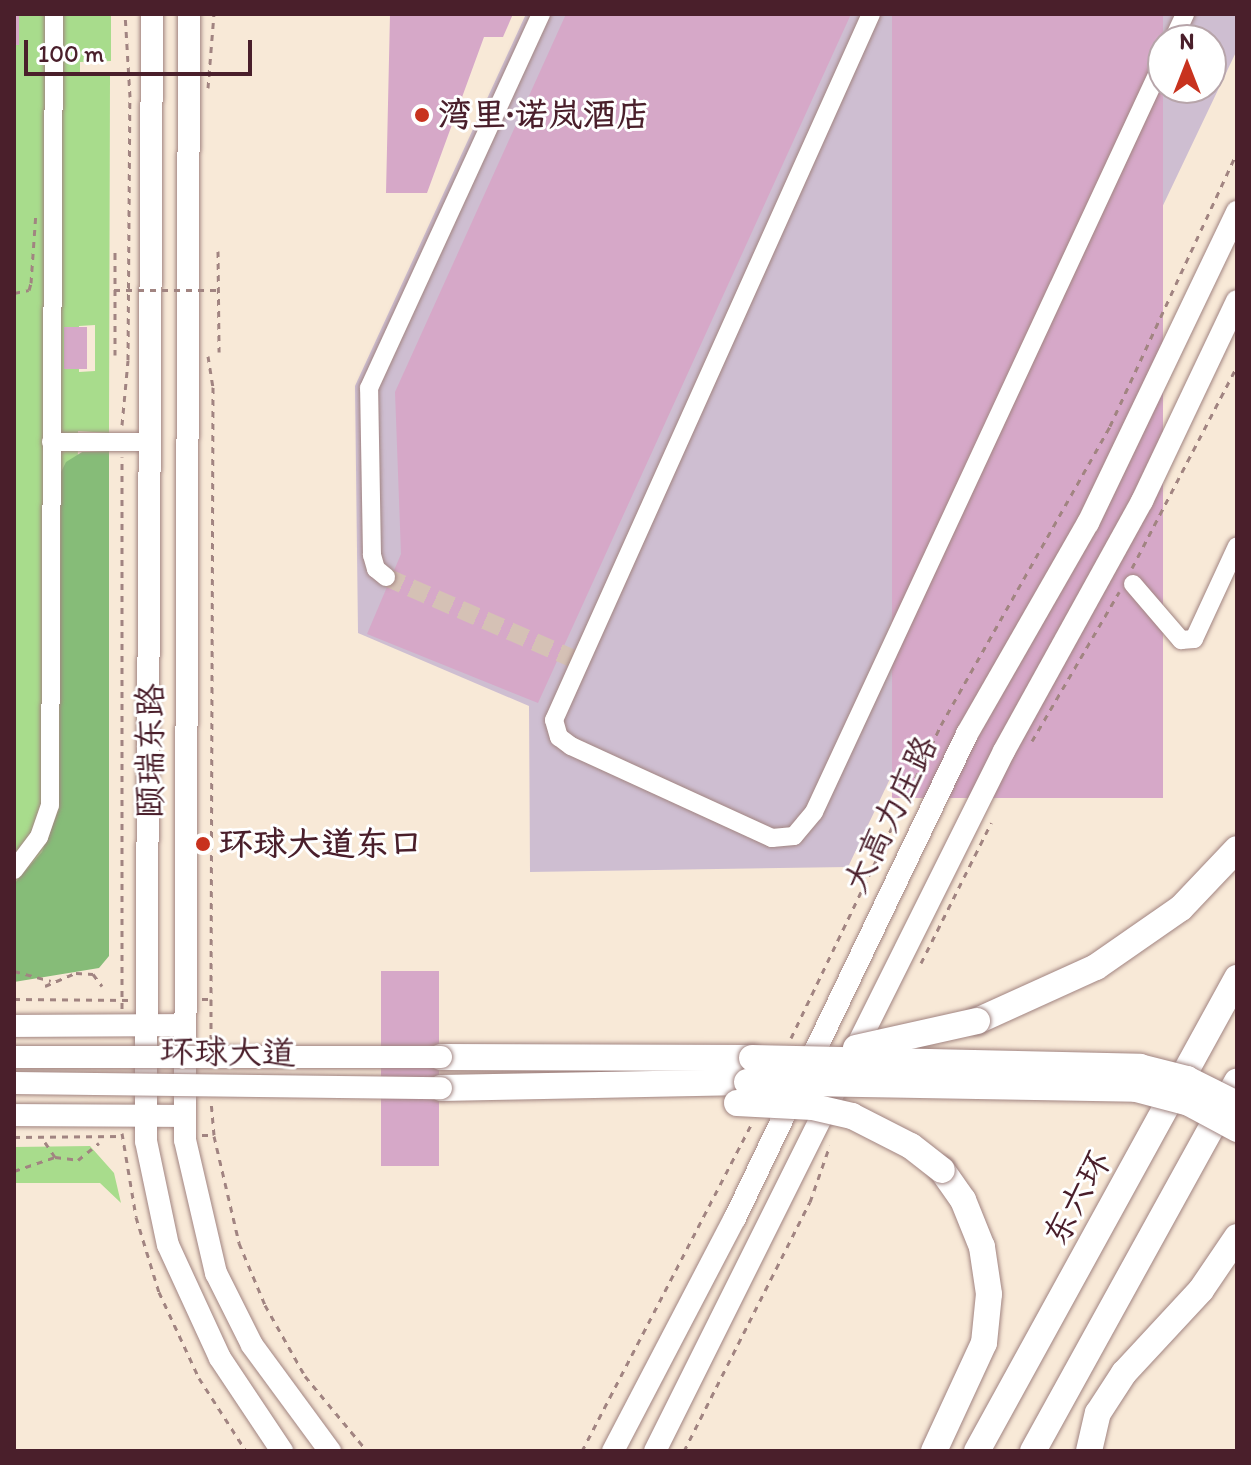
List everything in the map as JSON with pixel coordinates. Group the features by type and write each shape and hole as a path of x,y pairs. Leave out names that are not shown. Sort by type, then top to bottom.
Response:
{"highway":[{"path":"747,1092 879,1045 977,1021 1096,967 1181,908 1237,849"},
{"name":"东六环","path":"977,1451 1237,978"},
{"path":"441,1057 747,1092 852,1116 911,1146 942,1170 963,1200 982,1247 989,1294 984,1343 934,1451"},
{"path":"747,1092 1140,1067 1187,1079 1237,1104"},
{"path":"1033,1451 1237,1082"},
{"path":"441,1088 644,1087 747,1092 1136,1089 1189,1103 1237,1129"},
{"path":"1089,1451 1098,1413 1124,1373 1201,1290 1237,1237"}],"main road":[{"name":"颐瑞东路","path":"152,14 145,1025 150,1166 168,1245 220,1358 282,1451"},
{"name":"颐瑞东路","path":"189,14 185,1116 193,1192 216,1273 259,1356 330,1451"},
{"name":"大高力庄路","path":"613,1451 735,1218 967,734 1088,523 1237,212"},
{"path":"655,1451 1004,751 1142,501 1237,301"},
{"path":"14,1026 184,1025"},
{"name":"环球大道","path":"14,1057 441,1057"},
{"name":"环球大道","path":"14,1083 441,1088"},
{"path":"14,1115 185,1116"}],"street":[{"path":"14,870 39,837 50,805 54,14"},
{"path":"386,577 376,569 372,555 369,388 541,14"},
{"path":"871,14 554,720 563,742 772,838 794,836 814,812 1147,96"},
{"path":"51,442 148,442"},
{"path":"1128,581 1181,640 1194,639 1237,546"}],"path":[{"path":"208,92 214,14"},
{"path":"790,1042 941,725 1110,426 1237,152"},
{"path":"14,293 29,290 31,220 42,202"},
{"path":"115,250 115,355"},
{"path":"218,251 219,352"},
{"path":"207,289 207,304"},
{"path":"114,290 219,290"},
{"name":"颐瑞东路","path":"207,350 213,387 211,999"},
{"path":"1027,751 1128,581 1237,366"},
{"path":"919,965 993,817"},
{"path":"14,971 51,981"},
{"path":"45,986 76,973 93,974 102,986"},
{"path":"582,1451 747,1092"},
{"path":"214,1135 239,1243 265,1305 305,1376 367,1451"},
{"path":"45,1142 55,1157"},
{"path":"14,1171 55,1157 78,1160 99,1143"},
{"path":"684,1451 810,1202 831,1143"}],"shaded area":[{"path":"526,14 1237,14 1237,50 1227,71 1227,24 1147,24 1147,104 1211,104 848,867 530,872 529,706 358,633 355,386"}],"green space":[{"path":"14,14 111,14 111,61 80,62 80,75 110,75 109,433 78,431 76,866 14,907","holes":["95,325 95,371 79,372 79,326"]},
{"path":"109,451 109,956 99,968 14,982 14,884 42,852 59,809 61,472 66,462 82,452"},
{"path":"90,1146 114,1173 121,1203 100,1183 14,1183 14,1147"}],"building":[{"path":"14,14 19,14 19,45 14,45"},
{"name":"湾里·诺岚酒店","path":"390,14 513,14 503,37 484,37 427,193 386,193"},
{"path":"566,14 851,14 538,703 367,634 401,554 395,392"},
{"path":"892,14 1163,14 1163,24 1147,24 1147,104 1163,104 1163,798 892,798"},
{"path":"64,327 87,327 87,369 64,369"},
{"path":"381,971 439,971 439,1166 381,1166"}],"tunnel":[{"path":"386,577 578,661"}],"place":[{"name":"湾里·诺岚酒店","path":"422,115"},
{"name":"环球大道东口","path":"203,844"}]}
